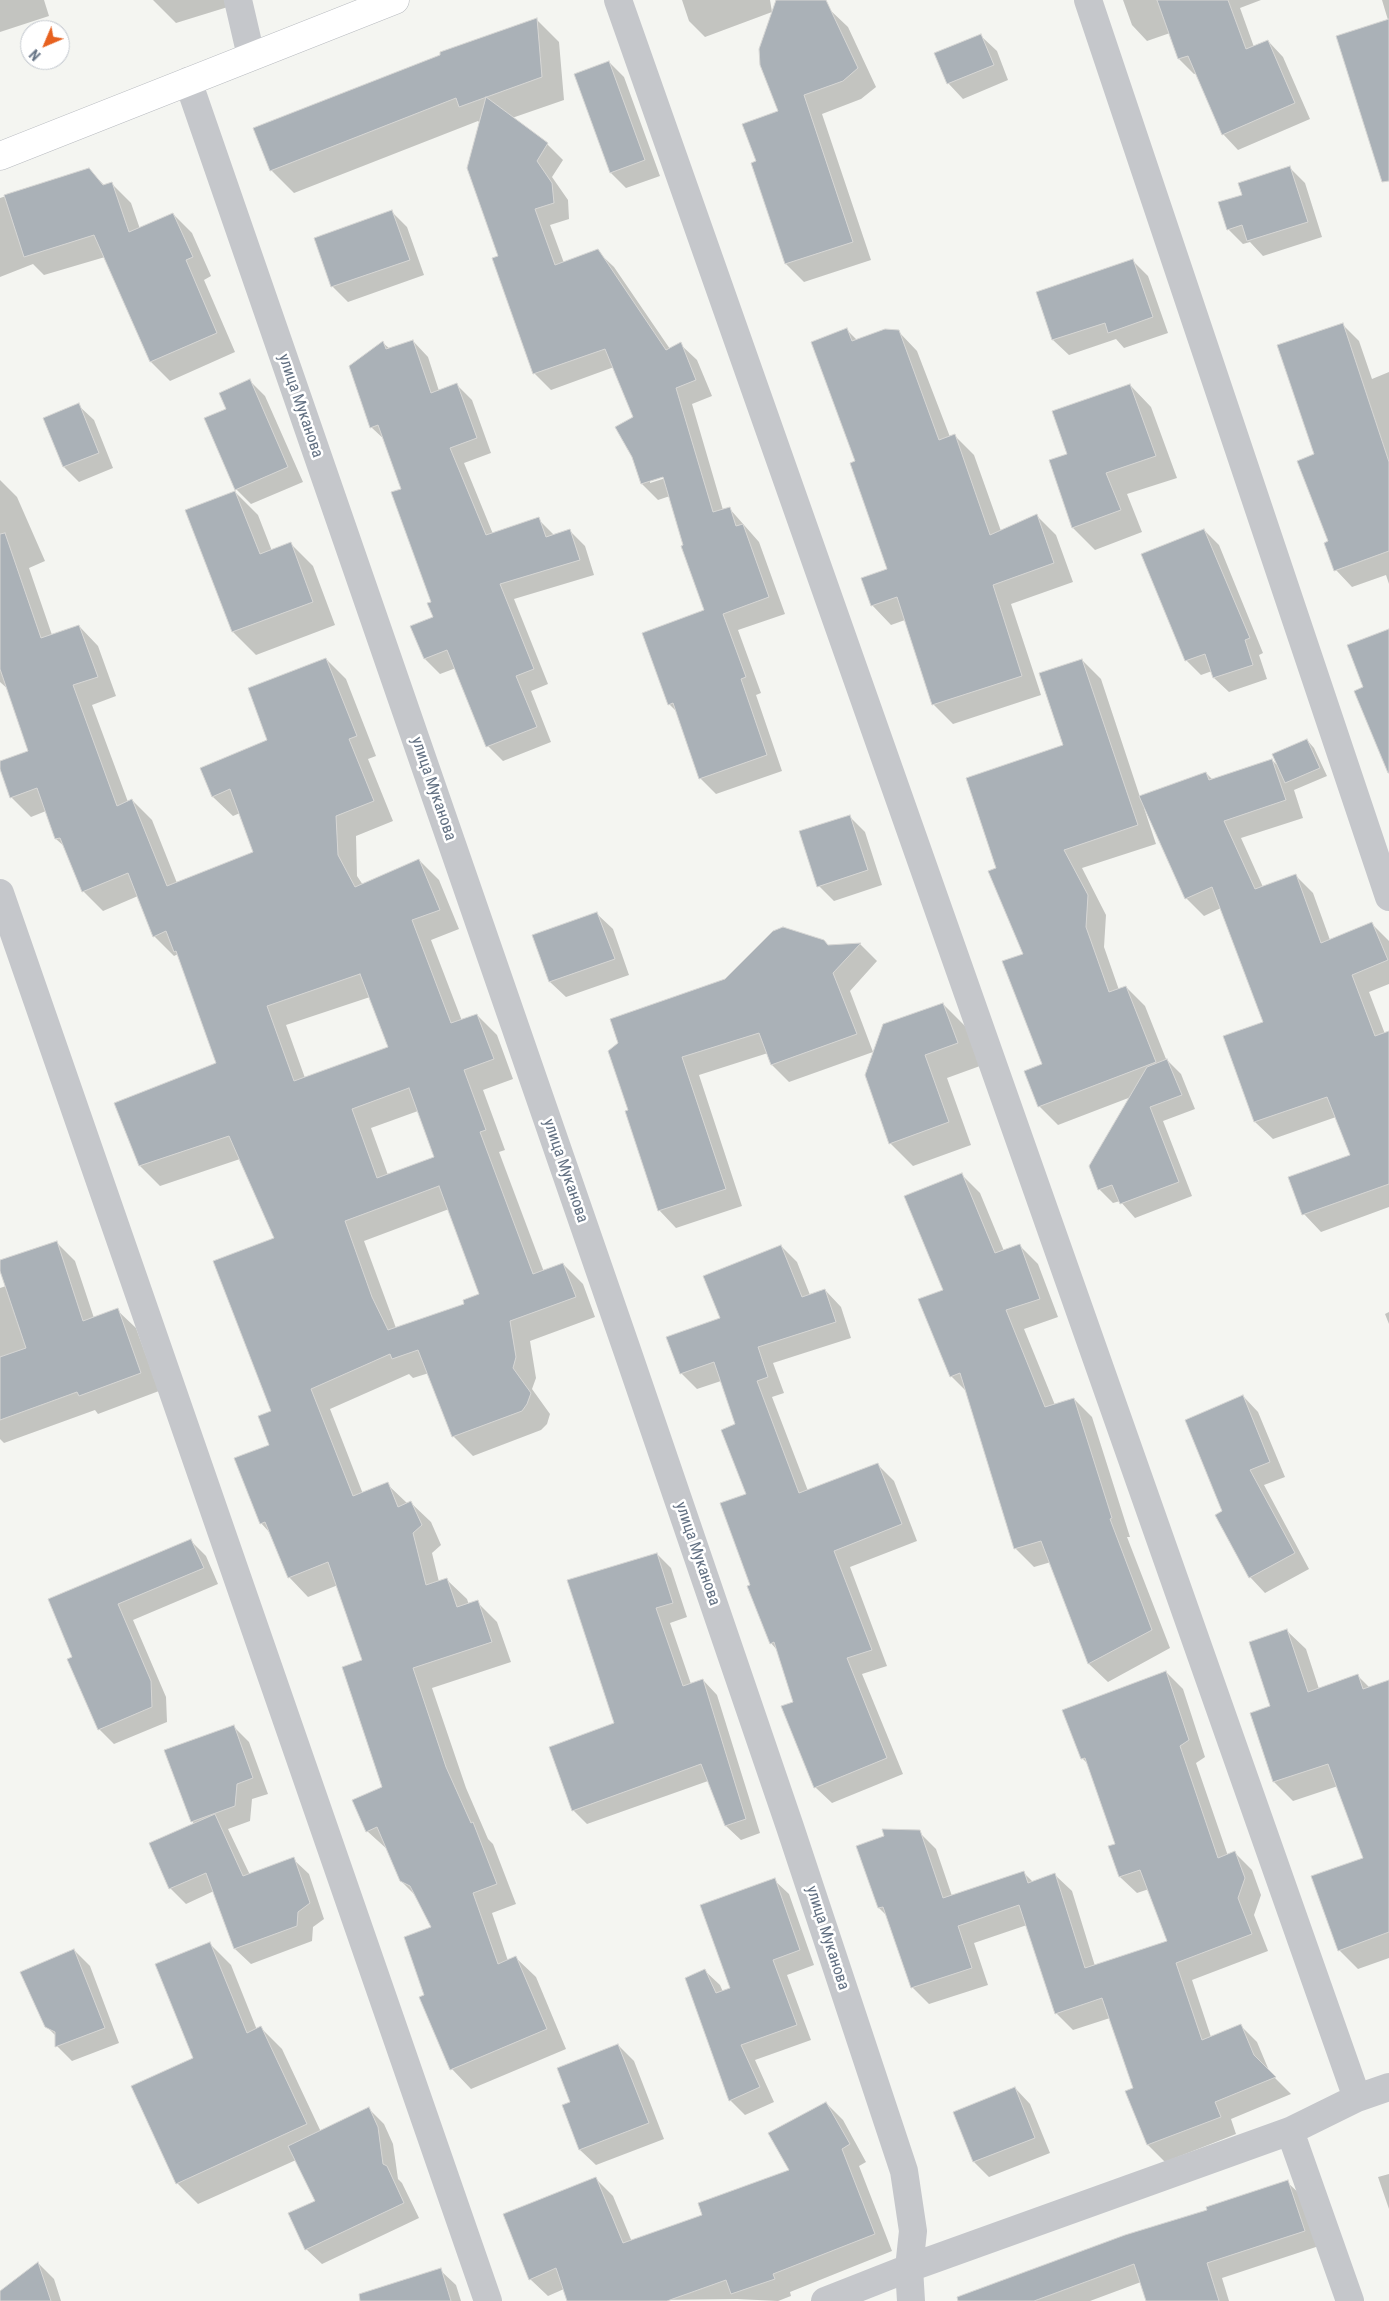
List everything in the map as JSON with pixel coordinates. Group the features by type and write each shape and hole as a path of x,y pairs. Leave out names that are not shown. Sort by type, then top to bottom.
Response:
{"street":[{"path":"238,0 251,56"},
{"path":"0,156 395,0"},
{"path":"618,0 1357,2098"},
{"path":"1088,0 1389,897"},
{"name":"улица Муканова","path":"188,81 640,1388 787,1818 895,2143 904,2171 913,2231 909,2268 911,2301"},
{"path":"0,893 488,2301"},
{"path":"825,2301 909,2268 1290,2132 1357,2098 1389,2087"},
{"path":"1290,2132 1350,2301"}],"building":[{"path":"776,0 826,0 858,68 843,81 804,95 853,242 785,264 751,163 756,161 742,124 778,111 760,65 759,49"},
{"path":"1157,0 1228,0 1246,49 1268,40 1295,103 1222,135 1188,56 1178,59"},
{"path":"537,18 542,77 459,107 456,98 270,171 253,128 440,55 440,52"},
{"path":"1389,19 1389,181 1382,182 1336,36"},
{"path":"981,34 994,65 947,84 934,53"},
{"path":"609,61 645,160 610,173 574,74"},
{"path":"486,97 548,143 537,161 552,183 554,203 535,209 555,265 598,249 666,350 681,342 696,380 676,388 713,512 730,507 736,526 743,524 769,597 723,614 746,677 741,679 767,755 699,779 673,703 668,705 642,633 704,610 681,546 683,545 663,477 641,484 632,457 615,427 633,417 605,349 533,374 492,258 498,256 467,168"},
{"path":"1290,166 1308,222 1247,241 1242,225 1227,230 1218,202 1242,195 1238,183"},
{"path":"89,168 103,185 112,182 129,232 173,213 193,257 186,260 217,333 150,362 94,235 24,257 4,195"},
{"path":"392,210 410,260 331,287 314,238"},
{"path":"1133,259 1153,317 1108,333 1105,323 1052,340 1036,292"},
{"path":"1343,323 1389,462 1389,551 1334,571 1324,543 1328,541 1297,461 1314,454 1277,345"},
{"path":"847,328 852,341 885,329 899,330 939,440 955,434 990,535 1037,514 1054,563 993,585 1022,676 932,705 897,597 871,606 861,578 887,569 850,463 855,461 811,342"},
{"path":"413,340 431,393 457,383 477,438 450,448 486,535 539,517 546,537 570,529 580,560 500,584 534,669 516,676 537,727 486,747 447,650 424,659 410,626 433,617 427,603 431,602 391,492 401,489 378,425 370,428 349,366 383,341 386,349"},
{"path":"250,379 288,467 235,490 204,418 226,409 219,393"},
{"path":"1130,384 1156,456 1106,473 1121,510 1072,528 1049,460 1067,454 1052,411"},
{"path":"79,403 99,453 63,467 43,418"},
{"path":"235,491 260,554 291,542 313,602 232,632 185,510"},
{"path":"1204,529 1250,638 1245,640 1253,665 1213,678 1205,654 1185,661 1141,554"},
{"path":"5,533 41,638 79,625 98,677 73,685 117,806 132,799 167,886 253,852 230,789 212,797 200,768 267,740 248,688 326,658 357,736 349,739 374,801 336,816 338,855 355,887 419,859 440,910 412,920 451,1023 477,1014 494,1059 464,1070 486,1130 480,1132 533,1274 563,1263 576,1297 510,1321 516,1357 513,1368 531,1393 522,1411 452,1437 418,1350 392,1359 390,1354 311,1389 353,1496 388,1482 398,1507 411,1501 422,1525 413,1533 426,1585 447,1578 457,1607 478,1600 492,1642 413,1668 446,1767 471,1823 473,1822 497,1884 473,1893 498,1964 516,1956 547,2029 450,2070 419,1997 424,1995 404,1937 431,1927 410,1886 400,1881 377,1827 366,1832 352,1800 382,1787 342,1667 362,1660 328,1562 288,1578 265,1522 260,1524 234,1458 269,1445 258,1416 271,1411 213,1261 274,1238 229,1136 139,1166 114,1103 216,1063 176,951 174,952 166,931 153,937 128,873 82,892 60,838 55,839 37,788 10,798 0,769 0,761 28,751 0,669 0,534","holes":["360,974 388,1047 294,1081 267,1006","409,1088 434,1157 377,1178 352,1109","439,1186 479,1294 463,1300 464,1304 388,1330 372,1297 345,1221"]},
{"path":"1389,629 1388,773 1354,691 1363,687 1347,645"},
{"path":"1082,659 1138,825 1064,850 1088,895 1086,927 1109,992 1126,986 1156,1062 1038,1107 1024,1071 1042,1064 1002,961 1023,954 988,871 996,868 966,778 1063,745 1039,673"},
{"path":"1307,739 1320,768 1285,783 1272,754"},
{"path":"1272,759 1286,800 1224,821 1255,889 1296,874 1321,943 1372,922 1388,960 1352,975 1375,1036 1389,1031 1389,1184 1302,1215 1288,1177 1350,1155 1327,1097 1254,1122 1223,1036 1263,1022 1212,887 1185,899 1139,796 1206,772 1209,780"},
{"path":"850,815 868,870 817,887 799,831"},
{"path":"597,912 615,959 549,982 532,935"},
{"path":"783,927 824,940 828,945 861,943 833,973 857,1034 771,1065 759,1033 682,1057 726,1189 658,1211 625,1111 628,1110 608,1051 618,1043 610,1019 725,979 773,931"},
{"path":"943,1003 958,1043 925,1055 949,1122 889,1144 865,1075 883,1024"},
{"path":"1167,1059 1182,1095 1150,1107 1179,1182 1120,1204 1112,1185 1098,1190 1089,1166 1147,1067"},
{"path":"962,1173 995,1253 1020,1244 1040,1299 1006,1310 1045,1407 1074,1398 1112,1518 1110,1519 1152,1630 1088,1664 1041,1541 1014,1549 960,1373 950,1377 918,1299 943,1290 904,1196"},
{"path":"57,1241 83,1321 118,1308 141,1373 79,1396 77,1392 0,1420 0,1357 26,1348 0,1271 0,1260"},
{"path":"781,1245 802,1297 825,1289 836,1322 758,1347 768,1377 757,1381 799,1493 878,1463 902,1524 834,1551 872,1650 847,1658 887,1758 814,1788 781,1706 793,1702 774,1642 770,1644 747,1586 750,1585 720,1503 746,1494 721,1430 735,1424 714,1362 680,1374 666,1337 720,1318 703,1276"},
{"path":"1243,1395 1270,1462 1250,1470 1295,1553 1249,1578 1215,1515 1222,1511 1185,1420"},
{"path":"191,1539 204,1568 118,1604 151,1681 152,1707 98,1730 67,1659 72,1657 48,1599"},
{"path":"657,1553 673,1603 656,1608 683,1686 703,1679 746,1819 725,1826 701,1764 572,1811 549,1747 614,1723 567,1580"},
{"path":"1287,1629 1308,1692 1358,1674 1363,1689 1389,1680 1389,1932 1338,1951 1311,1876 1363,1858 1328,1764 1273,1782 1250,1713 1270,1706 1249,1642"},
{"path":"1166,1671 1189,1740 1180,1746 1218,1858 1235,1851 1245,1878 1238,1898 1252,1934 1176,1963 1202,2040 1241,2024 1254,2055 1276,2077 1215,2102 1221,2117 1147,2145 1125,2091 1133,2088 1102,1998 1055,2014 1019,1905 958,1926 972,1968 911,1988 883,1907 878,1908 856,1846 884,1836 882,1829 920,1830 943,1898 1024,1871 1028,1883 1055,1873 1085,1968 1167,1941 1140,1870 1119,1877 1108,1846 1115,1844 1085,1758 1081,1759 1062,1710"},
{"path":"234,1725 253,1778 237,1784 235,1806 191,1822 164,1750"},
{"path":"215,1814 243,1876 294,1857 310,1903 298,1912 297,1926 234,1949 206,1873 169,1889 149,1843"},
{"path":"775,1878 800,1950 773,1960 797,2025 741,2045 760,2087 729,2101 685,1978 705,1969 716,1993 730,1988 700,1905"},
{"path":"210,1942 247,2033 261,2026 307,2124 176,2184 131,2086 193,2058 155,1964"},
{"path":"74,1949 105,2028 55,2047 55,2032 45,2027 20,1972"},
{"path":"618,2044 649,2123 579,2150 562,2105 570,2102 557,2068"},
{"path":"1015,2087 1035,2138 973,2162 953,2112"},
{"path":"826,2102 850,2144 842,2149 875,2234 773,2274 775,2279 731,2294 726,2280 667,2301 567,2301 556,2268 529,2280 503,2214 596,2177 623,2243 702,2215 698,2203 789,2170 768,2133"},
{"path":"369,2107 378,2127 383,2164 387,2166 404,2203 305,2250 288,2213 315,2201 288,2146"},
{"path":"1288,2180 1305,2231 1207,2263 1219,2301 1146,2301 1134,2264 1034,2301 958,2301 957,2297 1125,2235 1207,2210 1206,2207"},
{"path":"38,2262 51,2301 0,2301 0,2291"},
{"path":"441,2268 451,2301 360,2301 359,2294"}]}
